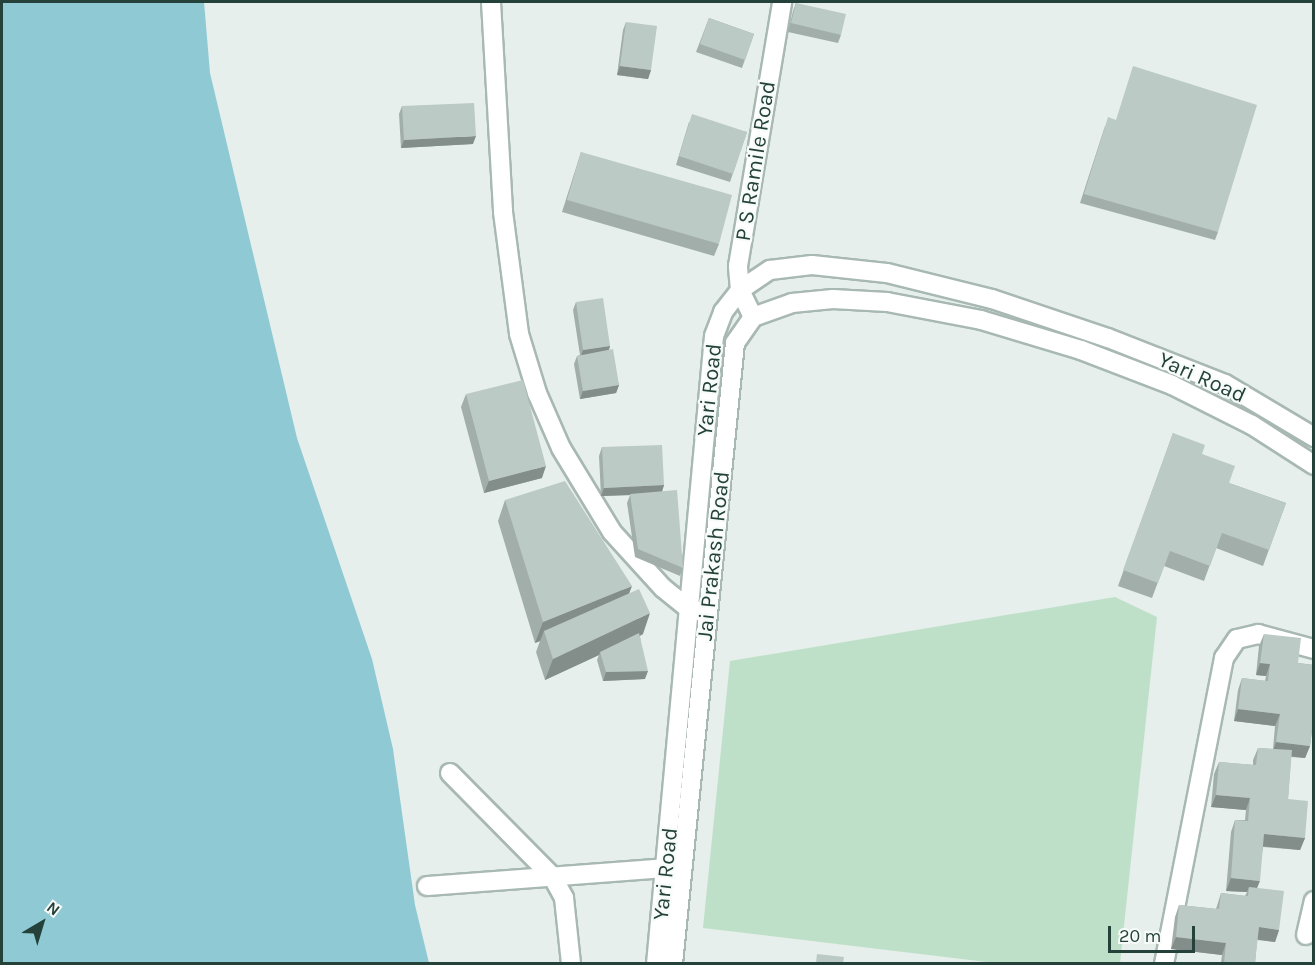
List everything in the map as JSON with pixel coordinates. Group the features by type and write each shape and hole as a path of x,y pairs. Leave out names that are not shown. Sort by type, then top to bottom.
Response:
{"main road":[{"path":"491,2 503,212 519,334 537,393 561,448 612,532 644,569 690,610 708,612"},
{"name":"P S Ramile Road","path":"753,317 740,290 738,266 782,2"},
{"name":"Yari Road","path":"656,963 675,867 690,610 714,336 723,312 740,290 770,270 812,265 887,273 992,299 1108,338 1225,384 1314,437"},
{"path":"753,317 792,303 833,299 887,302 981,320 1081,350 1172,386 1252,425 1314,465"},
{"name":"Jai Prakash Road","path":"673,963 675,867 708,612 735,343 753,317"},
{"path":"1164,963 1224,658 1237,639 1258,634 1314,649"},
{"path":"450,773 552,876 564,898 571,963"},
{"path":"427,886 675,867"},
{"path":"1306,935 1314,901"}],"green space":[{"path":"1115,597 1157,617 1120,963 995,963 703,928 730,661"}],"water":[{"path":"2,2 204,2 210,73 297,438 372,659 393,749 415,905 429,963 2,963"}],"building":[{"path":"796,3 846,14 841,35 791,23"},
{"path":"709,18 754,34 745,60 700,44"},
{"path":"626,22 657,26 651,70 620,66"},
{"path":"1133,66 1257,105 1218,232 1084,194 1108,117 1116,120"},
{"path":"474,103 476,136 404,140 402,106"},
{"path":"692,114 747,132 733,174 679,156"},
{"path":"581,152 732,195 719,244 567,200"},
{"path":"603,298 610,346 583,350 576,302"},
{"path":"613,349 619,385 583,391 577,356"},
{"path":"523,380 546,466 489,481 466,394"},
{"path":"1173,433 1205,445 1202,454 1235,466 1229,483 1286,503 1269,550 1222,533 1210,566 1170,551 1158,583 1123,570"},
{"path":"662,445 664,485 604,488 602,447"},
{"path":"565,481 632,586 543,622 505,500"},
{"path":"677,490 683,568 638,549 630,494"},
{"path":"639,589 650,613 553,659 544,631"},
{"path":"639,633 648,671 606,672 600,652"},
{"path":"1264,634 1301,638 1298,663 1314,665 1314,711 1310,746 1276,742 1280,714 1238,709 1242,678 1268,681 1270,664 1260,663"},
{"path":"1258,748 1292,750 1288,799 1308,801 1305,838 1264,834 1260,881 1231,878 1235,820 1248,821 1250,798 1216,795 1219,762 1256,765"},
{"path":"1249,887 1284,891 1279,930 1259,927 1255,963 1224,963 1226,943 1176,937 1179,905 1219,909 1221,893 1248,896"},
{"path":"817,954 844,957 843,963 816,963"}]}
